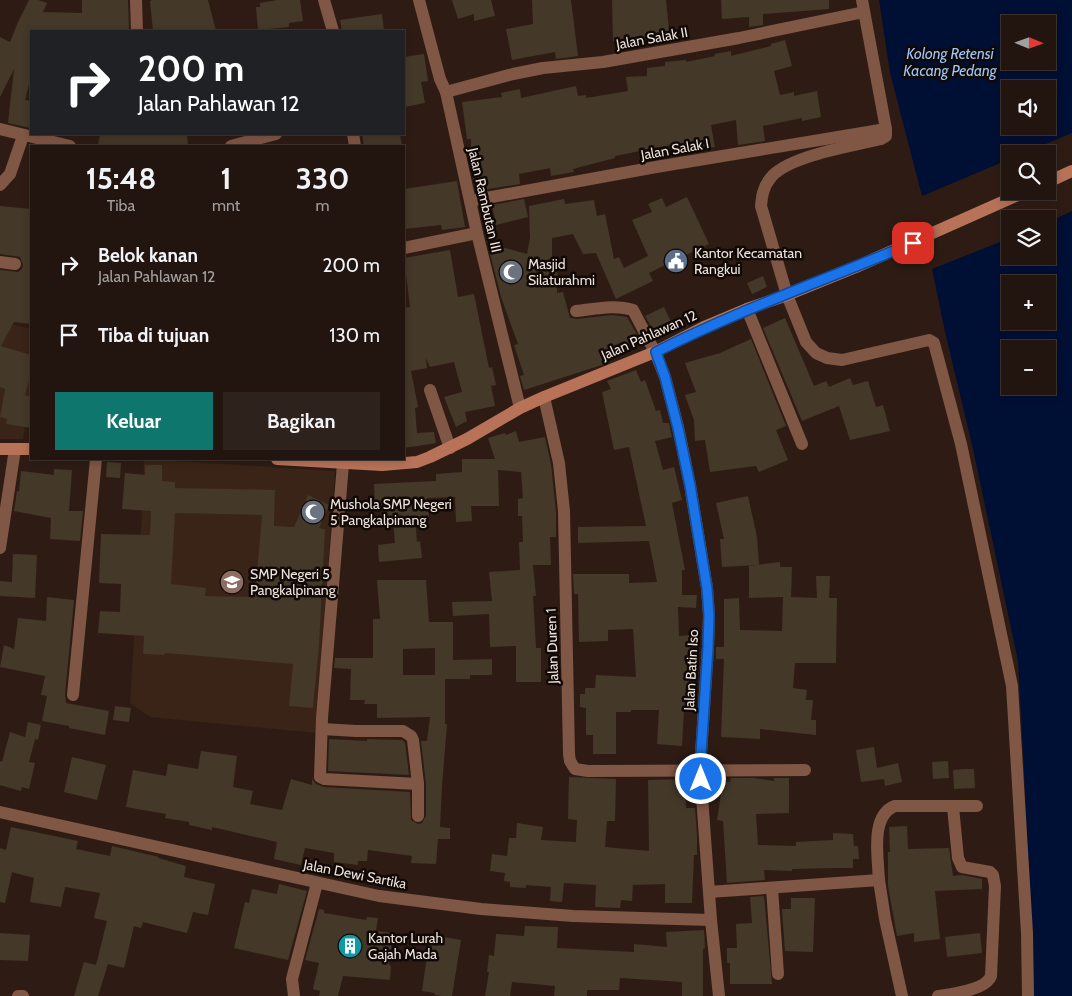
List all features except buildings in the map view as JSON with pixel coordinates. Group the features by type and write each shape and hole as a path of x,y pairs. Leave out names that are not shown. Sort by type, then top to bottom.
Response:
{"main road":[{"path":"1056,178 1072,171"},
{"name":"Jalan Pahlawan 12","path":"290,460 382,465 417,462 450,448 520,408 544,397 656,352 704,327 747,309 787,295 913,243 1007,200"},
{"path":"0,449 30,449"}],"street":[{"path":"136,0 137,30"},
{"path":"324,0 332,30"},
{"name":"Jalan Rambutan III","path":"420,0 440,79 446,92 477,233 520,408"},
{"path":"863,6 886,136 882,139 796,160 778,170 769,179 762,192 761,206 787,295 806,342 816,353 827,358 842,360 929,340 934,343 961,444 1012,686 1027,933 1028,996"},
{"name":"Jalan Salak II","path":"446,92 543,68 603,62 729,40 863,6"},
{"path":"0,129 65,145"},
{"name":"Jalan Salak I","path":"470,202 637,170 886,129"},
{"path":"235,145 272,135"},
{"path":"0,185 10,174 23,136"},
{"path":"405,248 477,233"},
{"path":"0,262 15,264"},
{"name":"Jalan Batin Iso","path":"576,311 613,307 625,307 634,310 656,352 665,377 690,485 707,588 709,615 700,769 711,920 719,996"},
{"path":"747,309 802,444"},
{"path":"430,390 450,448"},
{"name":"Jalan Duren 1","path":"544,397 559,463 564,511 570,761 576,769 581,770 805,770"},
{"path":"0,548 15,450"},
{"path":"73,695 90,537 96,460"},
{"path":"342,464 320,774 321,778 418,784"},
{"path":"322,729 408,732 413,740 418,784 418,816"},
{"path":"902,996 884,919 879,880 878,832 883,814 888,808 895,806 977,806"},
{"path":"938,996 957,993 986,984 990,981 991,976 995,886 993,875 990,872 962,867 960,864 953,807"},
{"name":"Jalan Dewi Sartika","path":"0,812 379,896 481,909 573,916 711,920"},
{"path":"709,892 879,880"},
{"path":"294,996 292,979 317,883"},
{"path":"772,888 778,974"},
{"path":"18,996 23,996"}],"shaded area":[{"path":"0,321 30,329 30,398 23,439 0,439"},
{"name":"SMP Negeri 5 Pangkalpinang","path":"144,460 335,471 316,733 150,717 130,703"}],"water":[{"name":"Kolong Retensi Kacang Pedang","path":"879,0 1072,0 1072,133 1043,145 1001,145 1001,163 922,196 890,73"},
{"path":"1072,211 1072,996 1034,996 1018,661 932,269 1001,242 1001,265 1056,265 1056,218"}],"place":[{"name":"Kantor Kecamatan Rangkui","path":"676,261"},
{"name":"Masjid Silaturahmi","path":"511,272"},
{"name":"Mushola SMP Negeri 5 Pangkalpinang","path":"313,512"},
{"name":"SMP Negeri 5 Pangkalpinang","path":"232,582"},
{"name":"Kantor Lurah Gajah Mada","path":"350,946"}],"route":[{"path":"701,779 700,769 709,631 707,588 690,485 678,428 665,377 656,352 704,327 856,268 913,243"}]}
